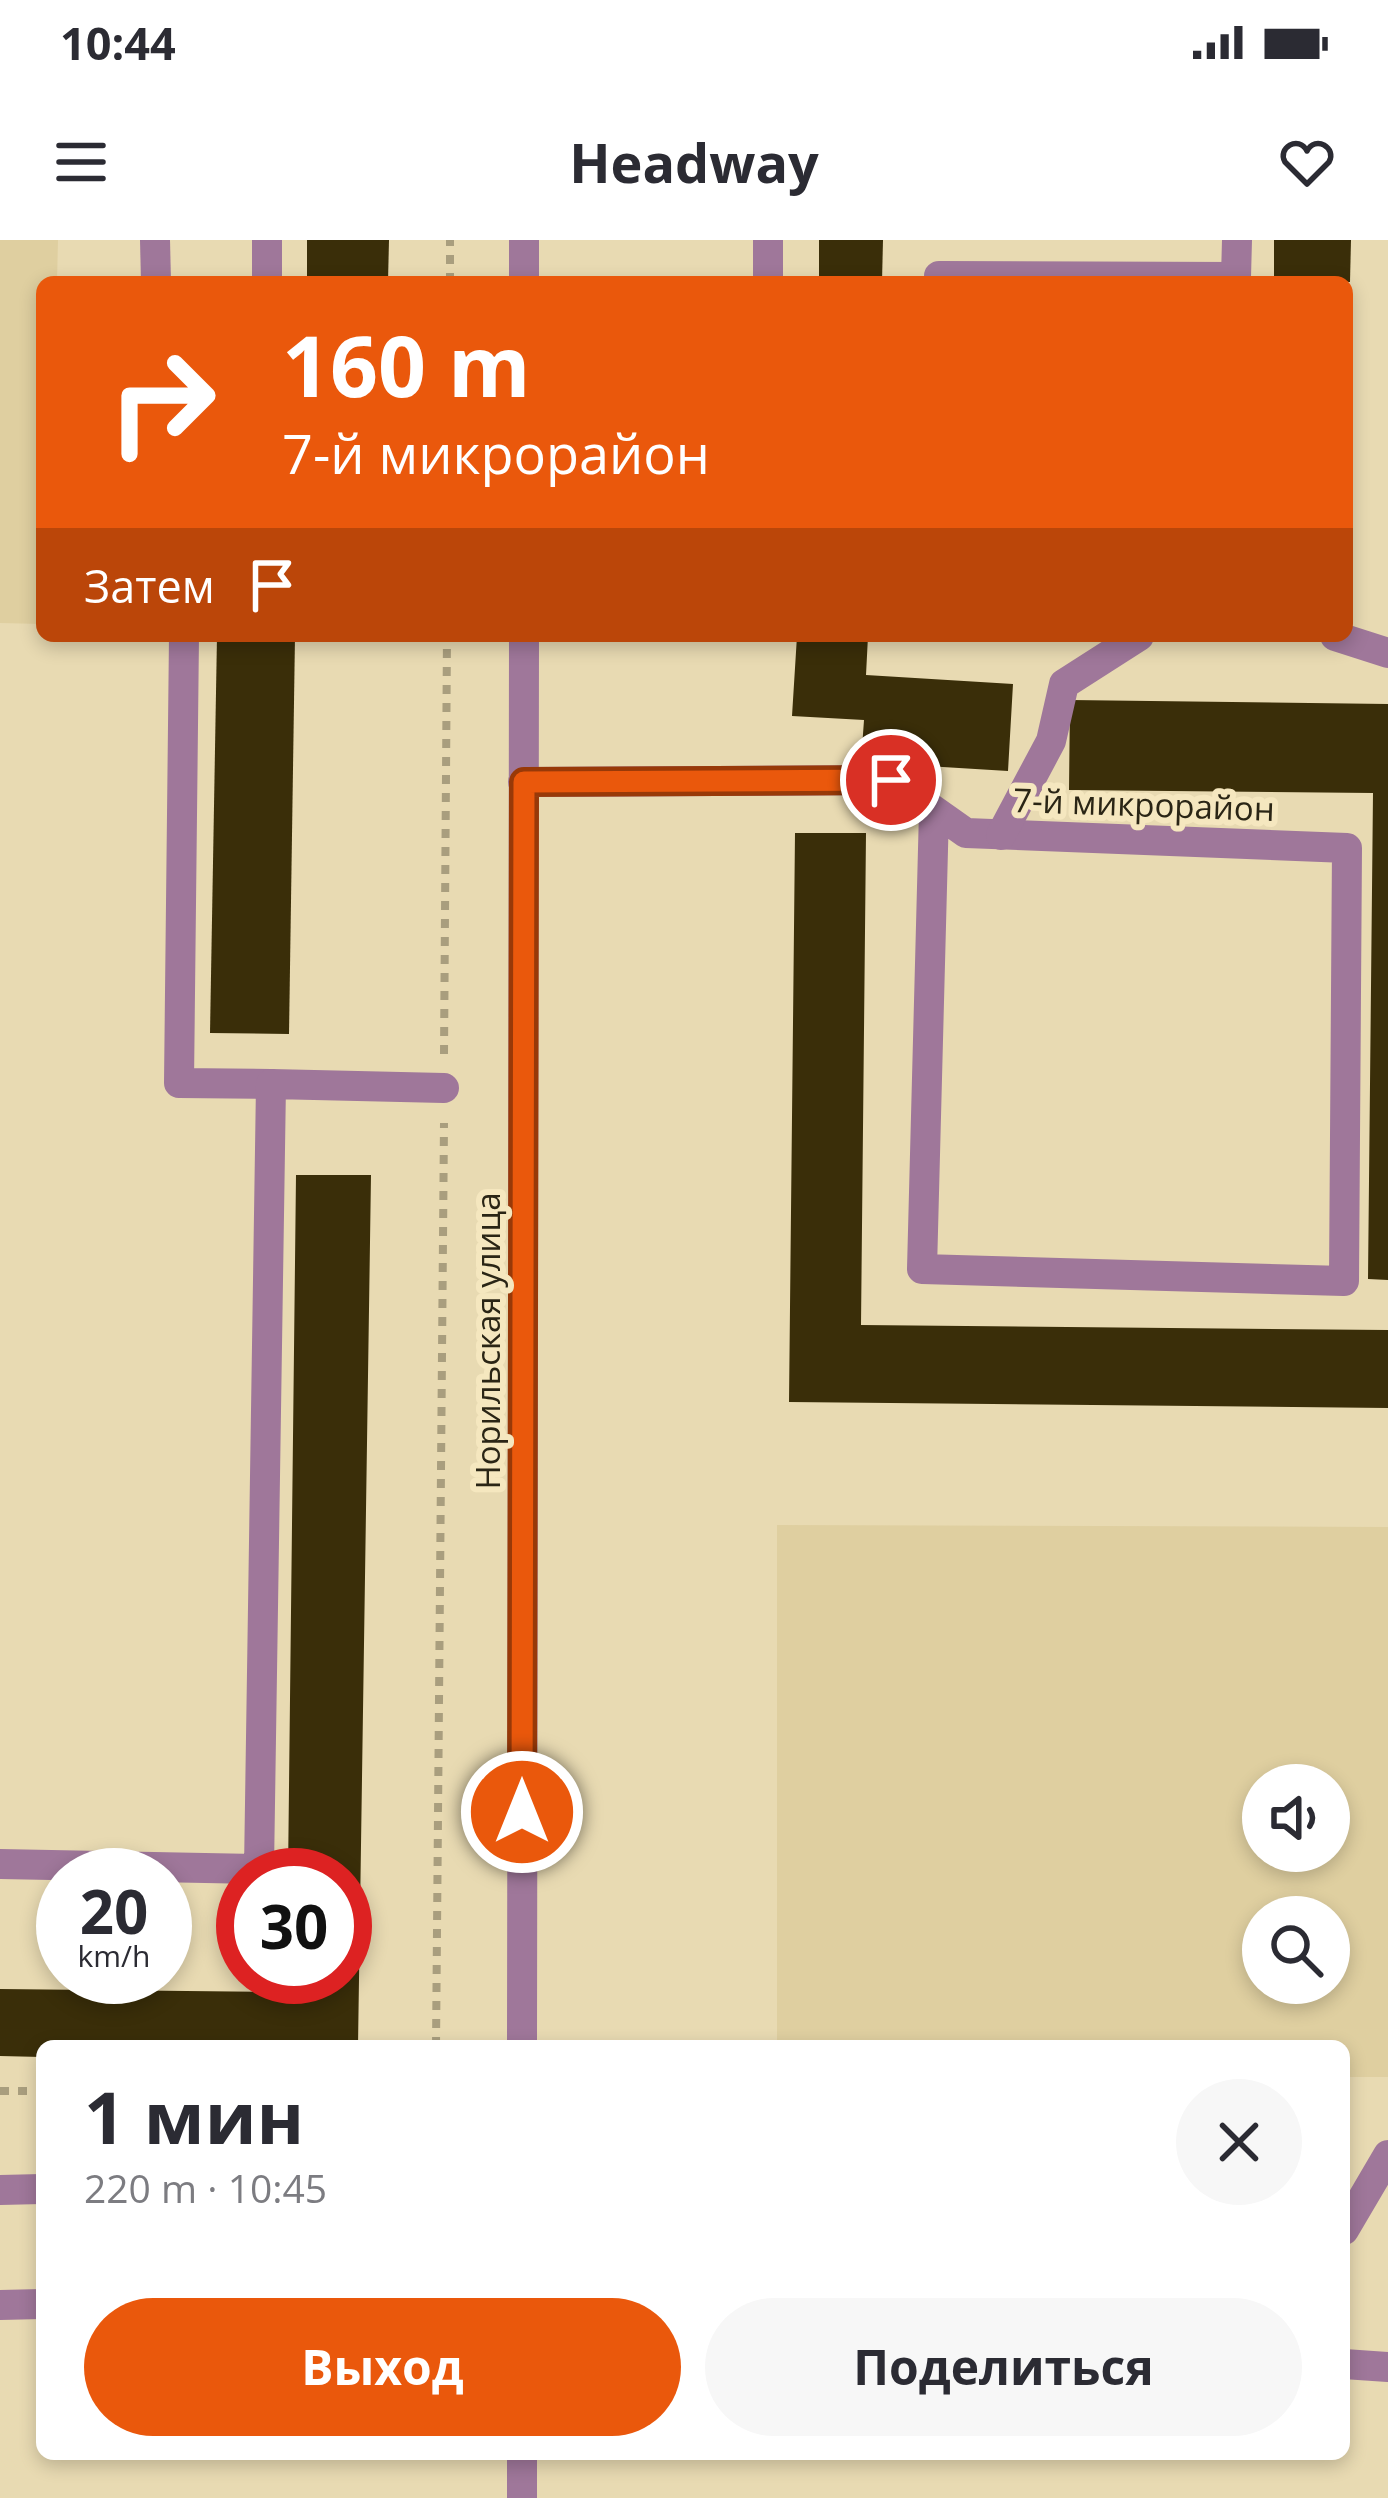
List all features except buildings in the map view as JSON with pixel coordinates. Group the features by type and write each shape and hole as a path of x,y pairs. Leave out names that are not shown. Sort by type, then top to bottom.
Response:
{"street":[{"path":"155,240 155,276"},
{"path":"267,240 267,276"},
{"path":"524,240 524,276"},
{"path":"768,240 768,276"},
{"path":"1236,276 1237,240"},
{"path":"184,642 179,1083 444,1088"},
{"name":"Норильская улица","path":"522,2040 524,642"},
{"path":"1001,835 1051,741 1064,684 1130,642"},
{"path":"1353,642 1388,653"},
{"name":"7-й микрорайон","path":"524,782 891,780 966,833 1347,848 1344,1281 922,1269 934,811"},
{"path":"0,1864 259,1869 271,1084"},
{"path":"1350,2220 1388,2155"},
{"path":"0,2190 36,2188"},
{"path":"0,2305 36,2305"},
{"path":"1350,2364 1388,2367"},
{"path":"522,2460 522,2498"}],"path":[{"path":"450,276 451,240"},
{"path":"436,2040 447,642"},
{"path":"0,2090 36,2091"}],"shaded area":[{"path":"0,240 58,240 57,276 36,276 36,624 0,623"},
{"path":"777,1525 1388,1527 1388,2077 1350,2077 1350,2040 777,2040"}],"route":[{"path":"522,1812 524,782 891,780"}]}
